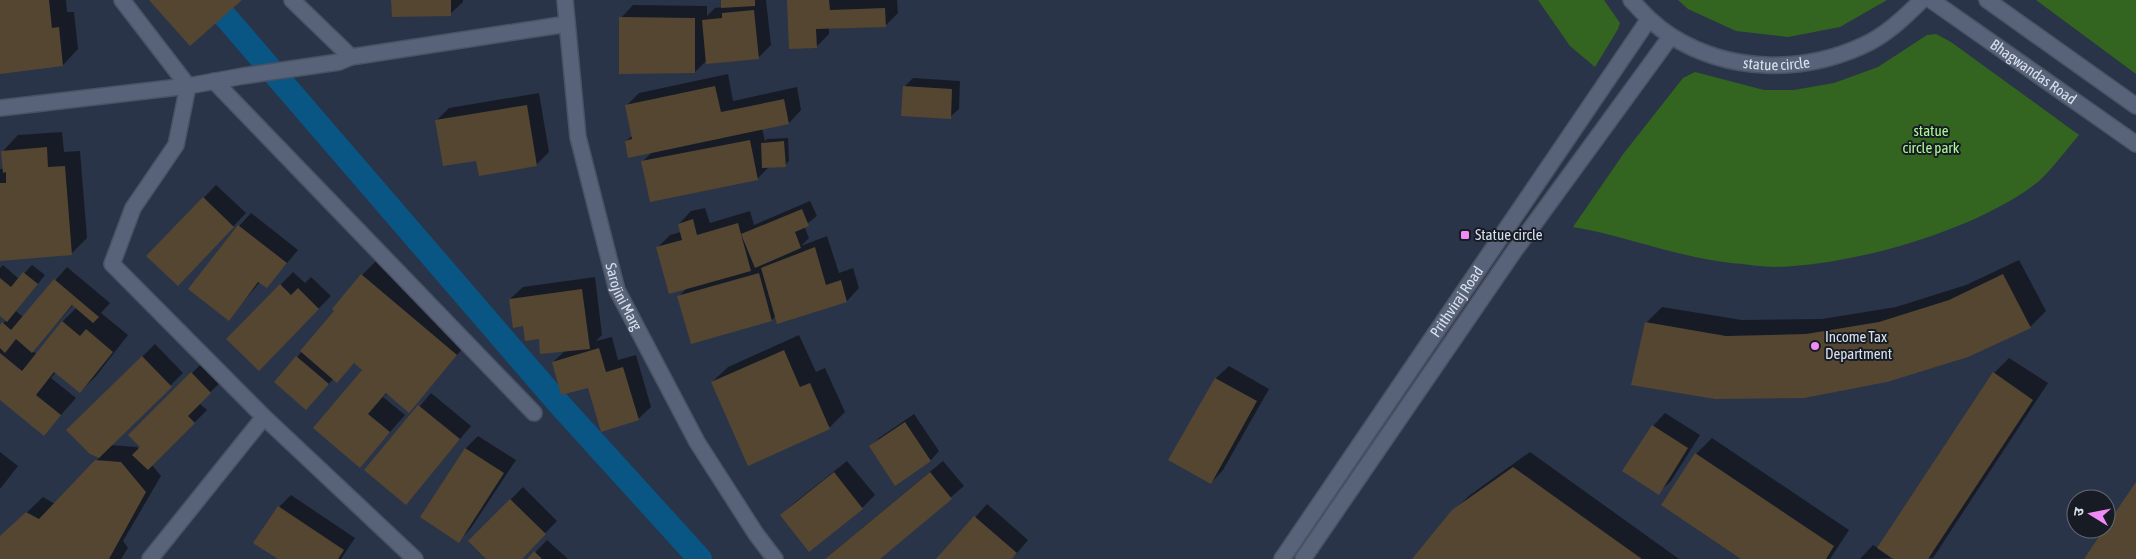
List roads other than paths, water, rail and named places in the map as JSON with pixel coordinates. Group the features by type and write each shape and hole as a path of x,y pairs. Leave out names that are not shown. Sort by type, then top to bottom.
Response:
{"street":[{"path":"122,0 188,86 176,145 133,208 112,264 264,417 415,559"},
{"path":"292,0 345,59"},
{"name":"Sarojini Marg","path":"565,0 578,136 617,290 697,442 756,534 775,559"},
{"name":"statue circle","path":"1631,0 1649,19 1671,36 1714,56 1745,64 1786,66 1825,60 1863,46 1897,24 1922,0"},
{"name":"Bhagwandas Road","path":"1931,0 2136,144"},
{"name":"Bhagwandas Road","path":"1987,0 2136,106"},
{"name":"Prithviraj Road","path":"1282,559 1649,19"},
{"path":"0,108 188,86 567,24"},
{"name":"Prithviraj Road","path":"1303,559 1516,250 1671,36"},
{"path":"214,81 534,413"},
{"path":"150,559 264,417"}],"waterway":[{"path":"211,0 561,406 700,559"}],"place":[{"name":"Statue circle","path":"1465,235"},
{"name":"Income Tax Department","path":"1815,346"}],"park label":[{"name":"statue circle park","path":"1931,140"}]}
